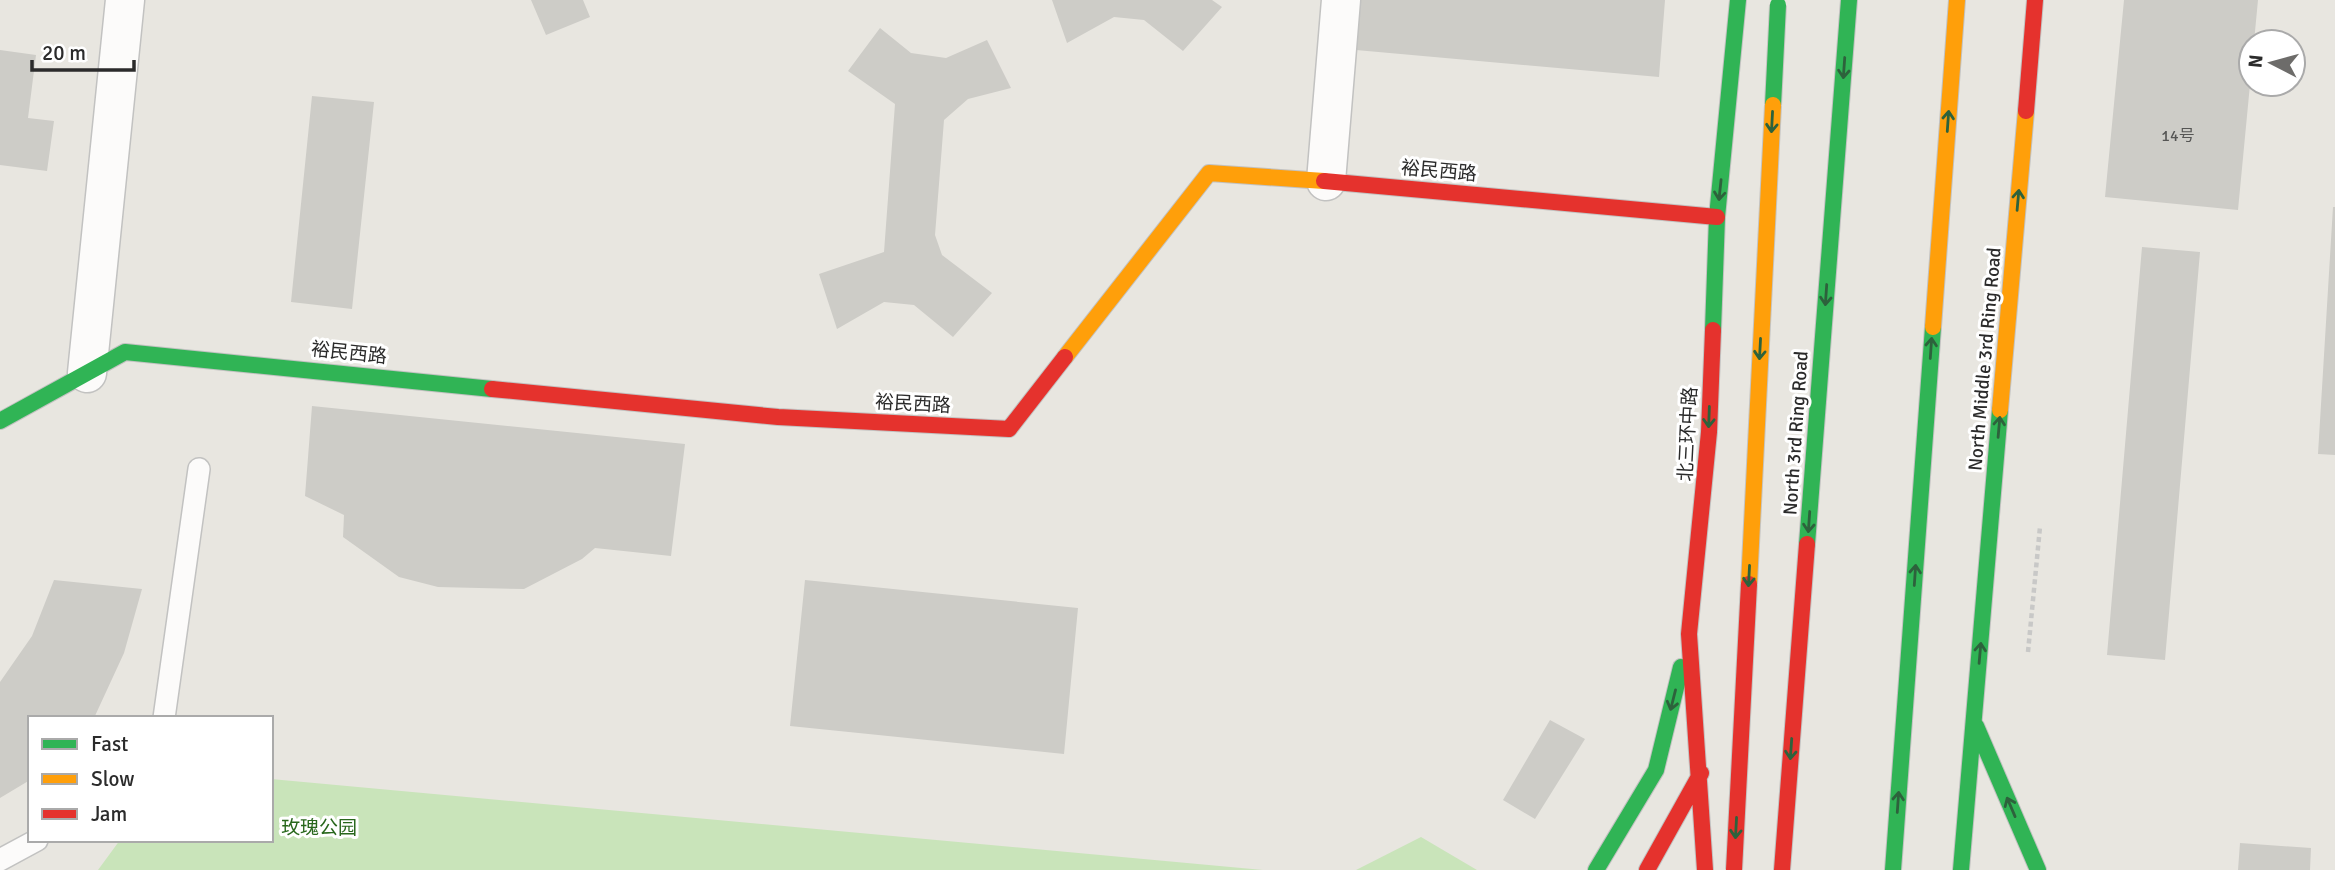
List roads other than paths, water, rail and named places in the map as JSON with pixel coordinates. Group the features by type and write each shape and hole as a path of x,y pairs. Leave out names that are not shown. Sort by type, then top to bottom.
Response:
{"main road":[{"name":"北三环中路","path":"1705,870 1701,773 1689,634 1709,432 1717,217 1738,0"},
{"name":"North 3rd Ring Road","path":"1782,870 1849,0"},
{"path":"1893,870 1957,0"},
{"name":"North Middle 3rd Ring Road","path":"1974,721 2035,0"},
{"path":"1734,870 1778,2"},
{"name":"裕民西路","path":"0,421 125,352 778,417 1009,429 1209,173 1326,181 1717,217"},
{"path":"1596,870 1656,770 1689,634"},
{"path":"1961,870 1974,721"},
{"path":"1974,721 2038,870"},
{"path":"1647,870 1701,773"}],"street":[{"path":"87,373 125,0"},
{"path":"1326,181 1341,0"}],"lane":[{"path":"164,716 199,469"},
{"path":"0,860 33,842"}],"park label":[{"name":"玫瑰公园","path":"319,827"}]}
